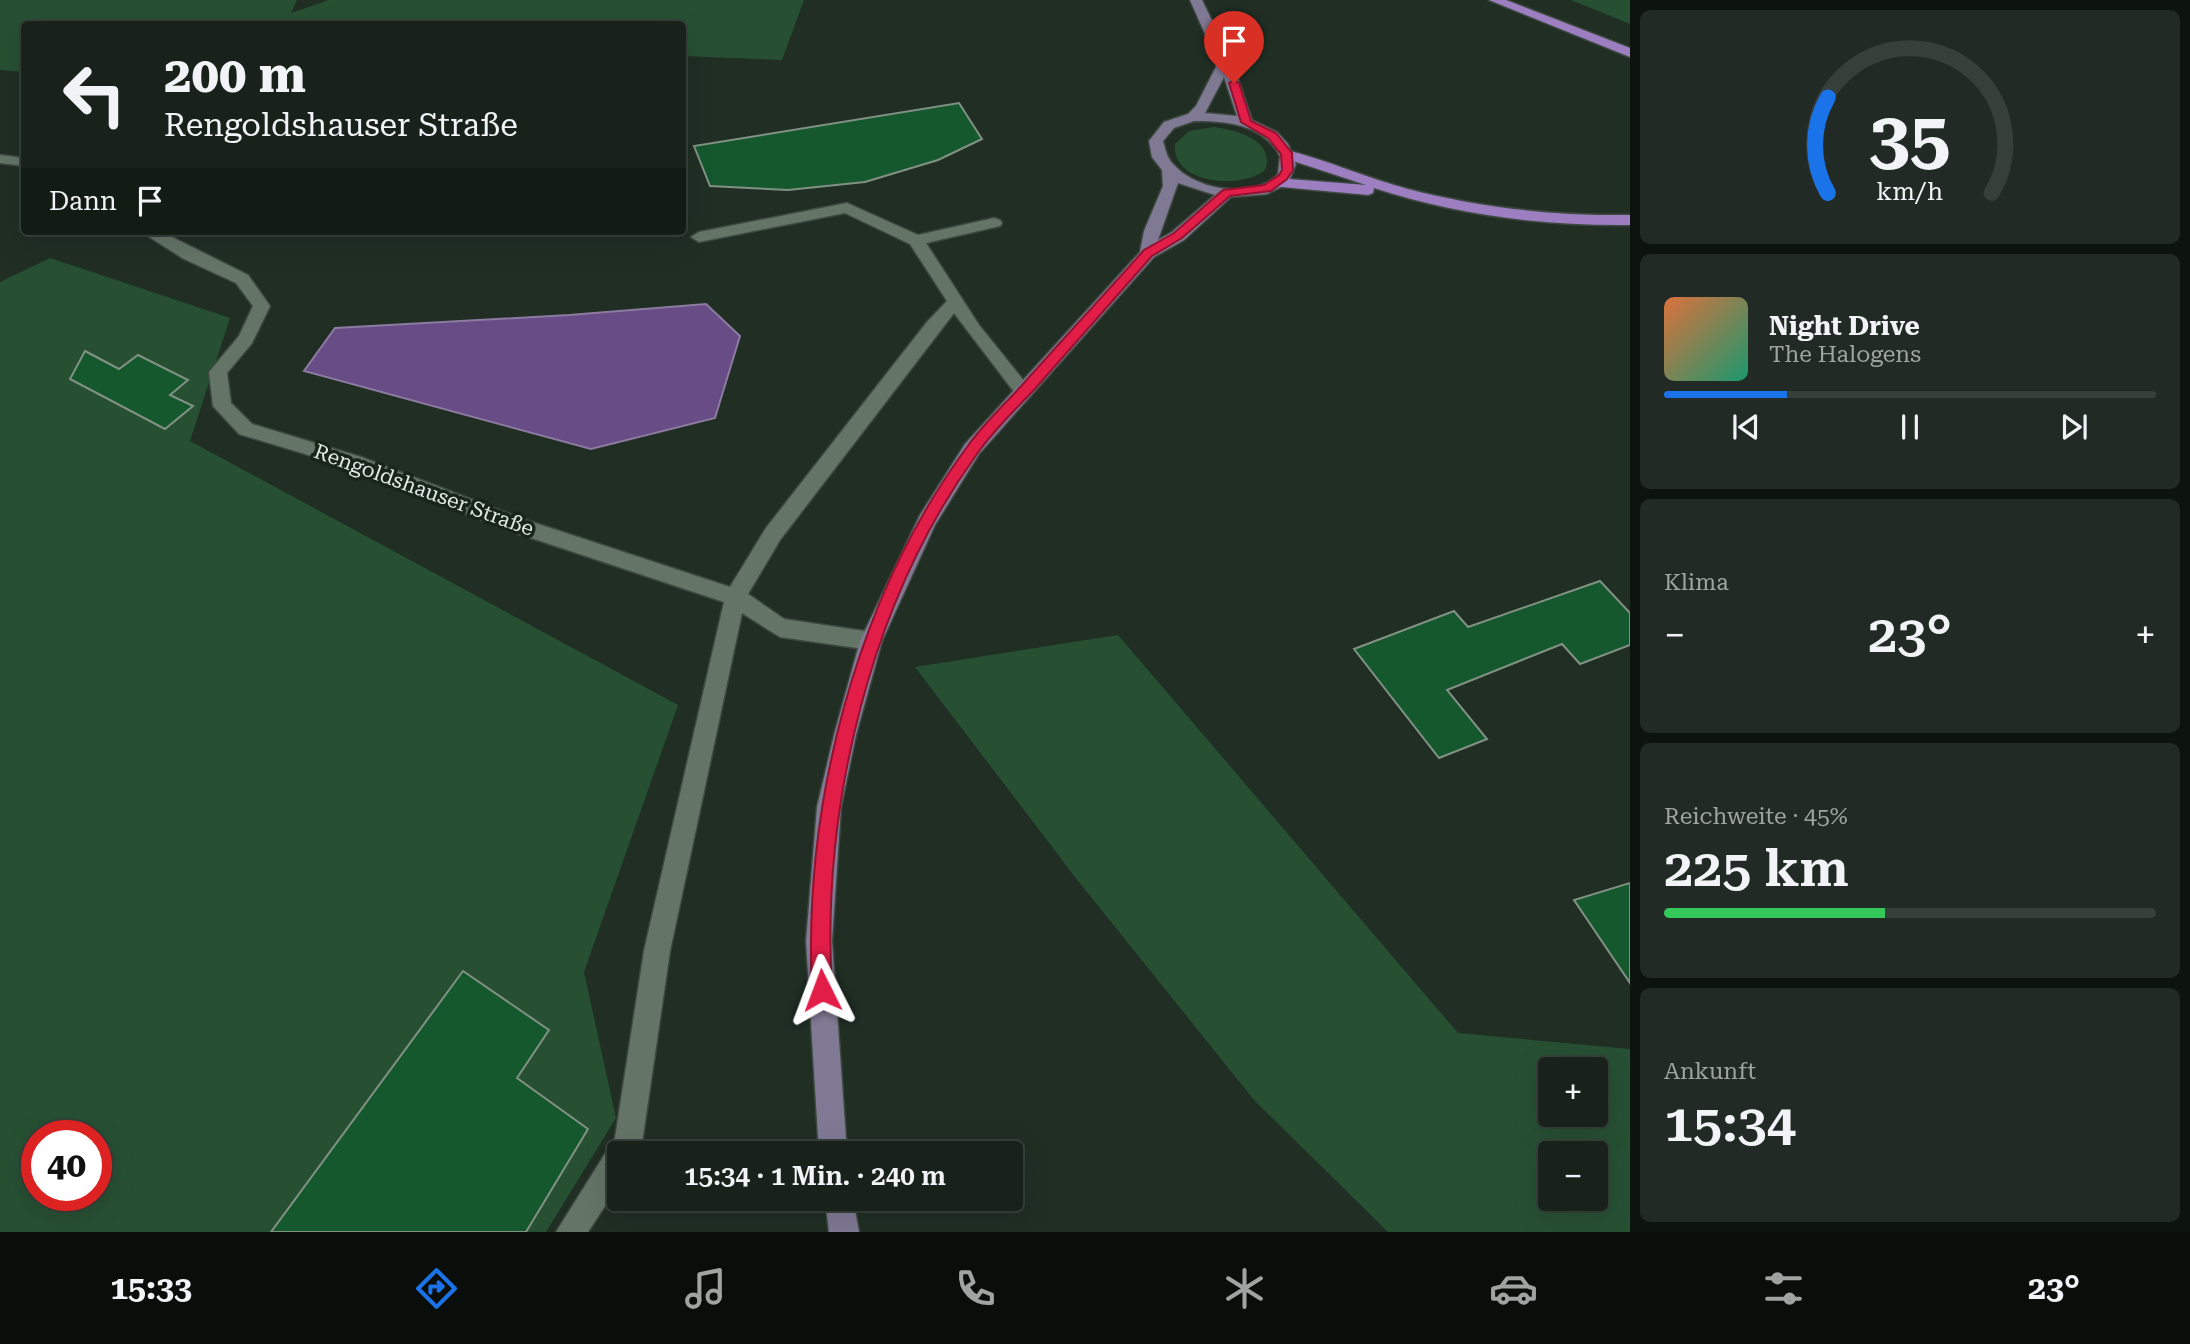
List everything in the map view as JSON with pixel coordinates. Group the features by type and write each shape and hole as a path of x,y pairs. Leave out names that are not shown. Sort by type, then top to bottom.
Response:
{"main road":[{"path":"1495,0 1630,53"},
{"path":"1286,153 1405,193"},
{"path":"1276,183 1405,193 1507,213 1570,221 1630,220"}],"street":[{"path":"1196,0 1225,62 1246,122"},
{"path":"1193,117 1202,108 1225,62"},
{"path":"1193,117 1220,117 1246,122 1272,136 1286,153 1287,170 1276,183 1255,192 1227,193 1185,181 1160,160 1156,141 1169,125 1193,117"},
{"path":"1148,253 1152,231 1171,186 1169,170"},
{"path":"832,1141 819,941 825,860 832,795 871,641 927,521 972,449 1148,253 1178,236 1227,193"},
{"path":"841,1211 844,1232"}],"lane":[{"path":"0,159 21,162"},
{"path":"699,237 847,208 916,240 973,329 1024,392"},
{"path":"916,240 994,223"},
{"name":"Rengoldshauser Straße","path":"155,235 242,279 262,306 246,339 218,372 222,406 246,429 354,462 514,524 735,597 780,628 871,641"},
{"path":"628,1141 657,951 735,597 773,534 933,326 955,302"},
{"path":"571,1232 607,1175"}],"green space":[{"path":"0,0 297,0 291,13 329,0 804,0 782,60 686,56 686,21 21,21 21,72 0,70"},
{"path":"1571,0 1630,0 1630,24"},
{"path":"1214,127 1252,138 1265,151 1265,170 1240,180 1225,181 1210,180 1184,168 1177,157 1175,144 1189,131"},
{"path":"50,258 230,318 190,441 678,705 584,972 616,1118 546,1232 0,1232 0,282"},
{"path":"1118,635 1458,1033 1630,1049 1630,1232 1388,1232 1254,1100 1075,877 915,667"}],"shaded area":[{"path":"706,304 740,336 715,418 591,449 304,371 335,328 569,315"}],"building":[{"path":"959,103 982,139 938,160 865,182 788,190 710,186 694,146"},
{"path":"85,351 119,369 138,355 188,380 170,395 193,406 165,429 70,379"},
{"path":"1600,581 1630,613 1630,645 1580,664 1562,644 1447,690 1487,739 1439,758 1354,649 1454,611 1468,627"},
{"path":"1630,883 1630,983 1574,900"},
{"path":"463,971 549,1030 517,1078 588,1129 526,1232 271,1232"}],"route":[{"path":"822,990 819,941 830,807 845,736 871,641 927,521 972,449 1148,253 1178,236 1227,193 1255,192 1267,188 1283,177 1289,162 1286,153 1272,136 1246,122 1241,114 1234,83"}]}
